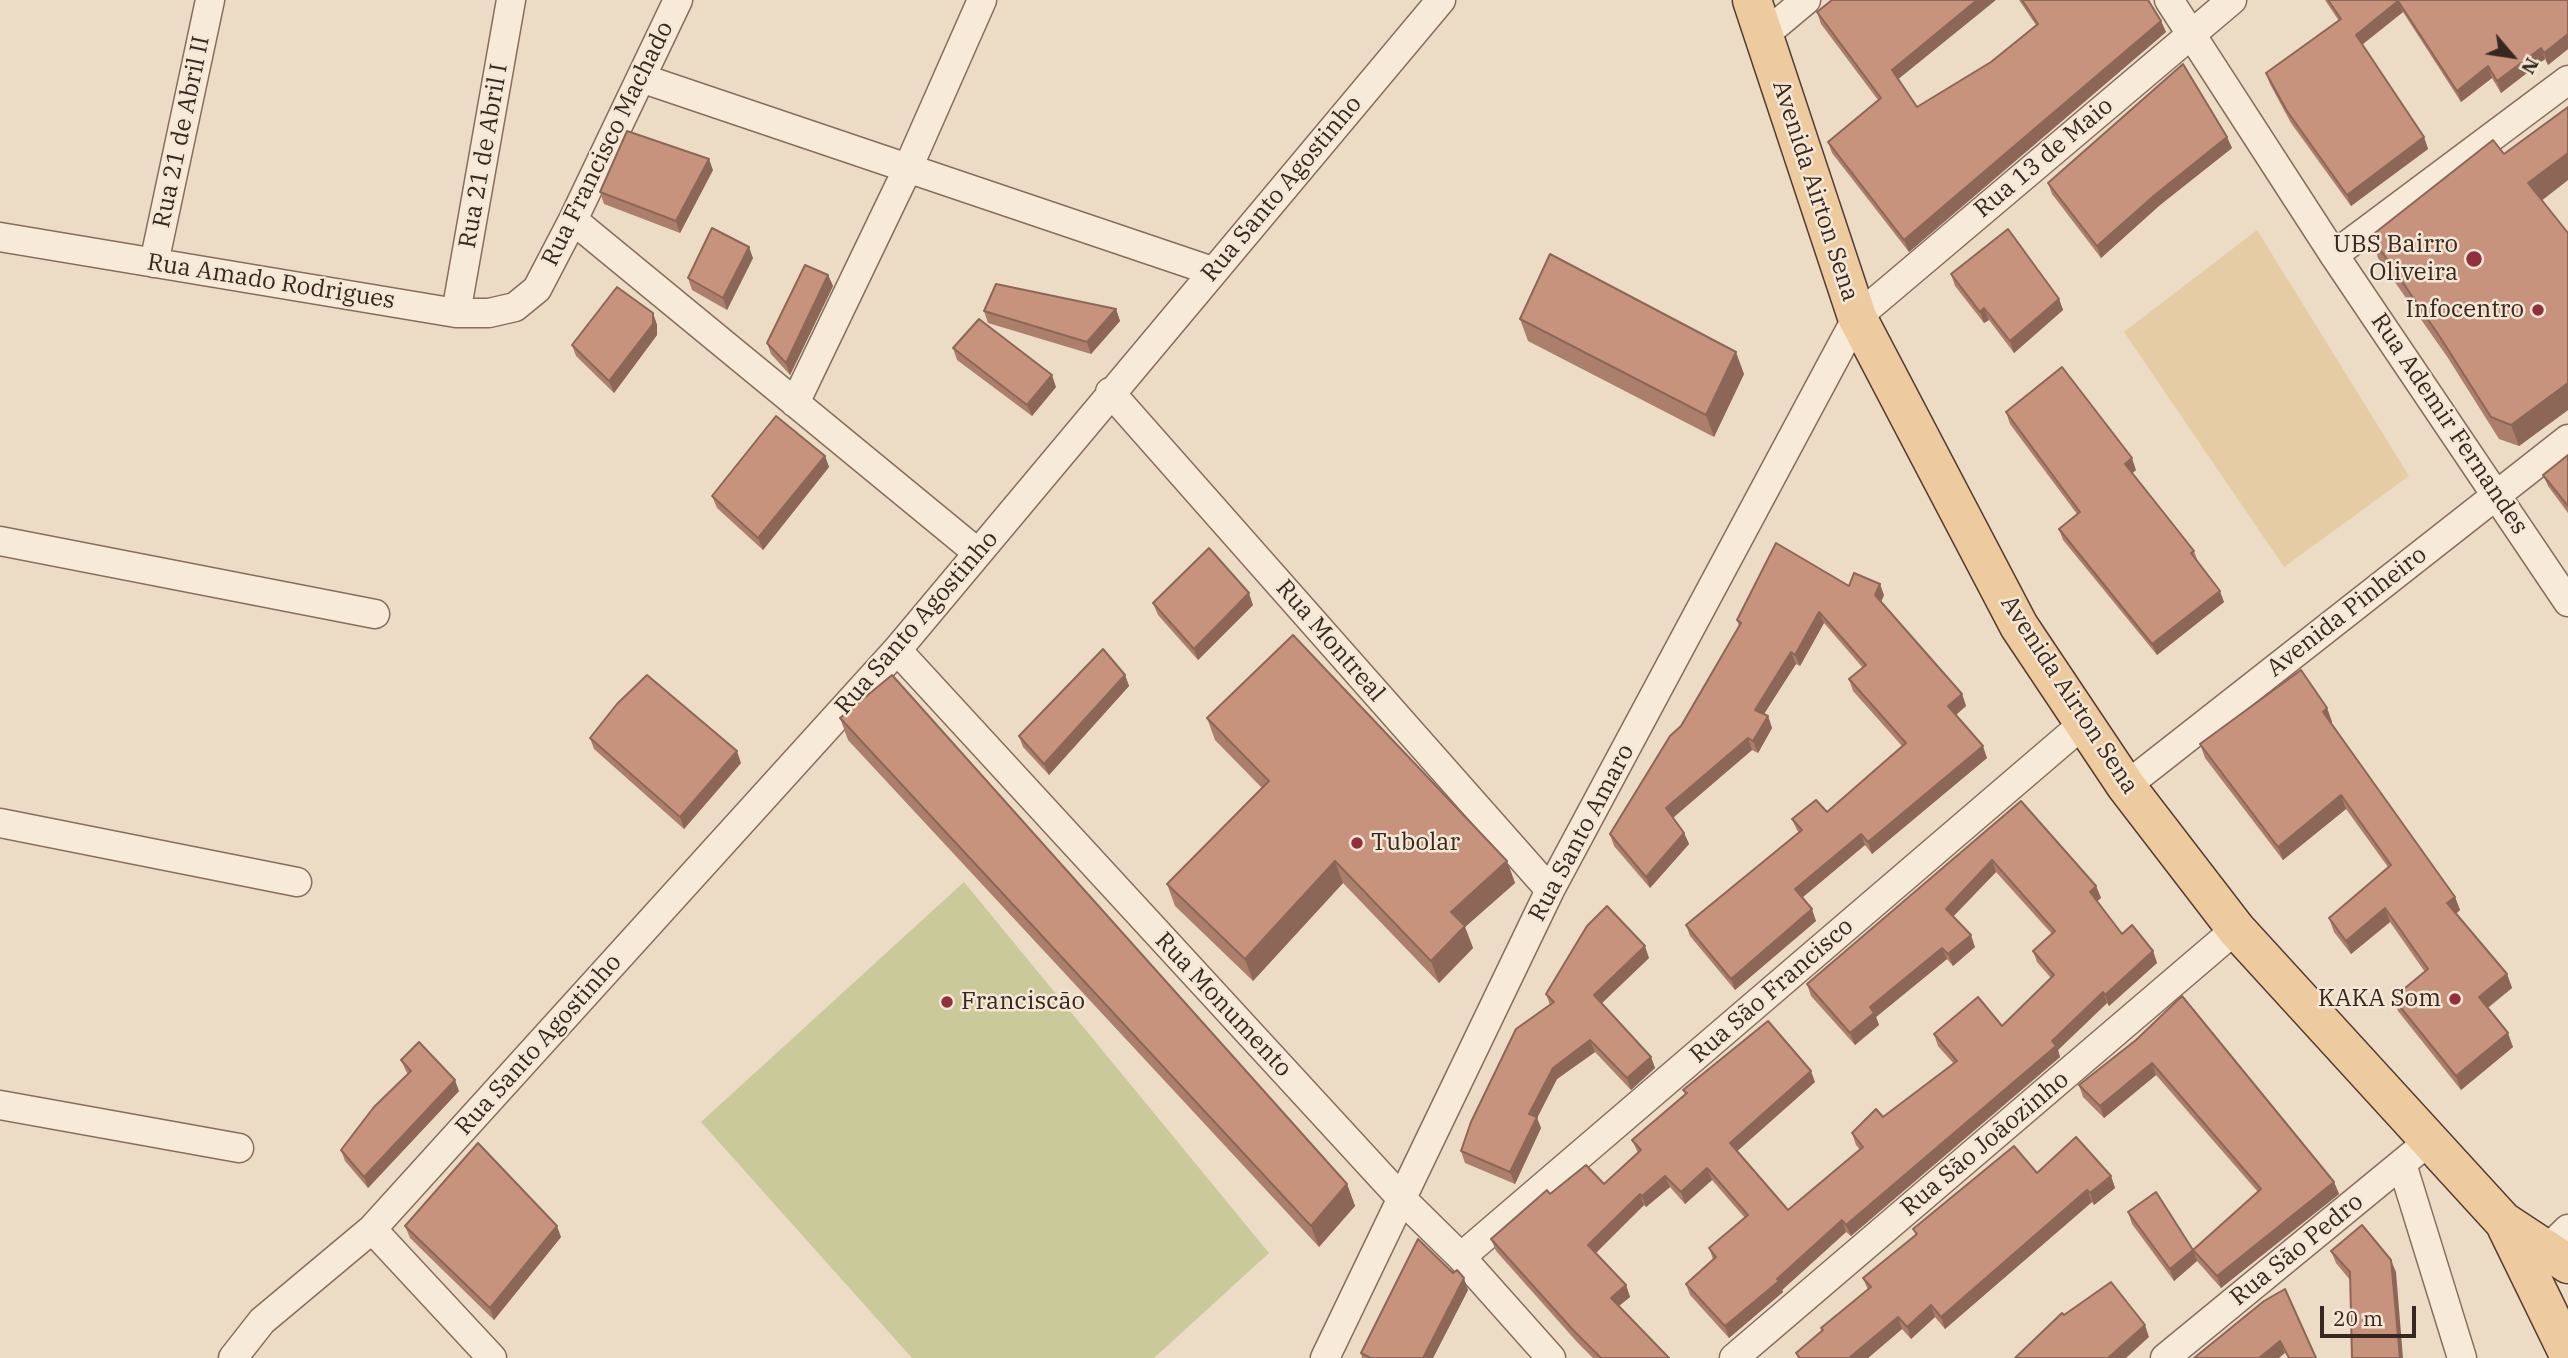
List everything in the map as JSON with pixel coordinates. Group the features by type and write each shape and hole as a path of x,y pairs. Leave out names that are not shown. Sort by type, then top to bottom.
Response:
{"main road":[{"name":"Avenida Airton Sena","path":"1757,18 1857,317 2019,626 2126,786 2415,1153 2503,1221 2552,1253 2568,1353"}],"street":[{"name":"Rua 21 de Abril II","path":"154,263 210,0"},
{"name":"Rua 21 de Abril I","path":"456,313 511,0"},
{"name":"Rua Francisco Machado","path":"537,289 678,0"},
{"path":"794,403 907,170 982,0"},
{"name":"Rua Santo Agostinho","path":"233,1358 262,1321 372,1229 897,650 1110,392 1441,0"},
{"path":"1757,18 1806,0"},
{"name":"Rua Ademir Fernandes","path":"2169,0 2334,255 2568,602"},
{"name":"Rua 13 de Maio","path":"1857,317 2232,0"},
{"path":"641,78 1212,271"},
{"path":"2334,255 2568,80"},
{"path":"573,220 978,553"},
{"name":"Rua Amado Rodrigues","path":"0,237 456,313 489,313 515,307 537,289"},
{"name":"Rua Santo Amaro","path":"1325,1358 1550,890 1857,317"},
{"name":"Rua Montreal","path":"1110,392 1550,890"},
{"name":"Avenida Pinheiro","path":"2126,786 2568,439"},
{"path":"0,541 375,614"},
{"name":"Rua Monumento","path":"897,650 1403,1200 1461,1257 1550,1358"},
{"name":"Rua São Francisco","path":"1461,1257 2083,724"},
{"path":"0,823 297,882"},
{"name":"Rua São Joãozinho","path":"1734,1358 2236,929"},
{"path":"0,1105 239,1148"},
{"name":"Rua São Pedro","path":"2165,1358 2415,1153"},
{"name":"Avenida Airton Sena","path":"2415,1153 2462,1358"},
{"path":"372,1229 492,1358"}],"green space":[{"name":"Franciscão","path":"964,882 1269,1253 1154,1358 912,1358 701,1122"}],"sand":[{"path":"2257,230 2409,476 2284,567 2124,332"}],"building":[{"path":"1832,0 1977,0 1892,70 1917,107 1991,62 2038,24 2022,0 2148,0 2161,21 1904,240 1828,142 1881,98 1817,12"},
{"path":"2328,0 2568,0 2568,34 2544,53 2541,48 2497,81 2488,66 2457,91 2398,1 2356,35 2424,137 2347,195 2287,111 2266,73 2341,19"},
{"path":"2183,64 2227,137 2097,246 2048,183"},
{"path":"2568,107 2568,153 2528,183 2568,233 2568,383 2511,425 2491,417 2371,236 2493,140 2504,154"},
{"path":"627,131 709,159 676,221 600,192"},
{"path":"712,228 749,247 723,298 688,278"},
{"path":"2008,229 2059,299 2010,341 1984,308 1980,312 1951,274"},
{"path":"1550,254 1736,352 1706,415 1520,319"},
{"path":"805,265 828,275 786,363 767,343"},
{"path":"996,284 1116,309 1087,342 984,311"},
{"path":"617,287 653,313 653,324 609,381 572,345"},
{"path":"979,319 1052,375 1027,405 953,348"},
{"path":"2062,367 2132,458 2125,464 2194,551 2191,553 2220,591 2152,644 2059,529 2080,512 2006,412"},
{"path":"776,416 825,456 758,538 712,496"},
{"path":"2568,455 2568,506 2543,475"},
{"path":"1776,543 1849,586 1854,573 1880,584 1875,595 1962,694 1948,706 1983,746 1868,842 1861,834 1795,889 1812,909 1731,979 1686,925 1802,830 1792,819 1816,800 1827,812 1906,743 1849,679 1866,665 1819,612 1795,655 1791,652 1755,710 1768,716 1753,741 1748,738 1666,808 1684,833 1646,877 1610,834 1670,736 1681,726 1741,623 1737,620"},
{"path":"1209,548 1249,593 1194,649 1153,603"},
{"name":"Tubolar","path":"1293,635 1507,861 1451,912 1465,926 1431,961 1335,861 1245,959 1167,884 1269,781 1207,718"},
{"path":"1103,649 1125,675 1044,764 1019,736"},
{"path":"2301,670 2327,708 2323,712 2455,897 2447,903 2507,974 2479,997 2508,1033 2456,1076 2393,998 2428,969 2385,908 2346,941 2329,918 2391,865 2341,795 2278,847 2200,744"},
{"path":"647,675 737,751 680,817 590,738 617,704"},
{"path":"892,675 1347,1184 1311,1226 840,718"},
{"path":"2021,801 2096,886 2090,892 2122,934 2132,925 2153,951 2105,995 2103,992 2052,1041 2056,1046 1846,1225 1842,1220 1777,1279 1779,1281 1725,1326 1686,1284 1716,1257 1709,1248 1748,1215 1707,1168 1681,1192 1665,1176 1642,1196 1640,1194 1588,1245 1626,1285 1611,1298 1669,1358 1601,1358 1491,1239 1547,1190 1550,1194 1586,1165 1604,1184 1641,1150 1632,1140 1687,1093 1683,1090 1768,1021 1811,1071 1730,1143 1788,1210 1863,1147 1852,1133 1876,1109 1883,1117 1957,1061 1934,1034 1978,997 2002,1026 2054,975 2033,951 2055,931 1992,860 1946,909 1971,935 1948,954 1942,948 1870,1007 1874,1013 1850,1033 1807,984"},
{"path":"1607,906 1645,946 1594,995 1651,1057 1627,1078 1590,1040 1553,1068 1529,1114 1537,1117 1510,1172 1461,1151 1471,1122 1516,1029 1554,1002 1546,994 1587,926"},
{"path":"2182,996 2334,1182 2217,1276 2193,1250 2261,1189 2152,1063 2100,1106 2079,1085 2136,1040"},
{"path":"419,1042 455,1080 364,1177 341,1150 374,1107 411,1071 401,1060"},
{"path":"2076,1137 2111,1176 2090,1193 2087,1190 1941,1317 1931,1305 1907,1327 1898,1317 1849,1358 1800,1358 1796,1353 1823,1330 1821,1328 1871,1287 1863,1278 1917,1234 1913,1229 2014,1146 2037,1173"},
{"path":"478,1143 557,1226 490,1308 405,1226"},
{"path":"2156,1192 2193,1250 2170,1269 2128,1212"},
{"path":"2362,1225 2391,1260 2400,1358 2352,1358 2350,1272 2331,1251"},
{"path":"1418,1239 1453,1273 1457,1270 1464,1278 1423,1358 1371,1358 1361,1353"},
{"path":"2111,1282 2145,1325 2108,1358 2015,1358 2062,1313 2064,1315"},
{"path":"2285,1289 2316,1358 2289,1358 2280,1341 2259,1358 2194,1358 2264,1301"}],"place":[{"name":"UBS Bairro Oliveira","path":"2474,259"},
{"name":"Infocentro","path":"2538,310"},
{"name":"Tubolar","path":"1357,843"},
{"name":"KAKA Som","path":"2455,999"},
{"name":"Franciscão","path":"947,1002"}]}
